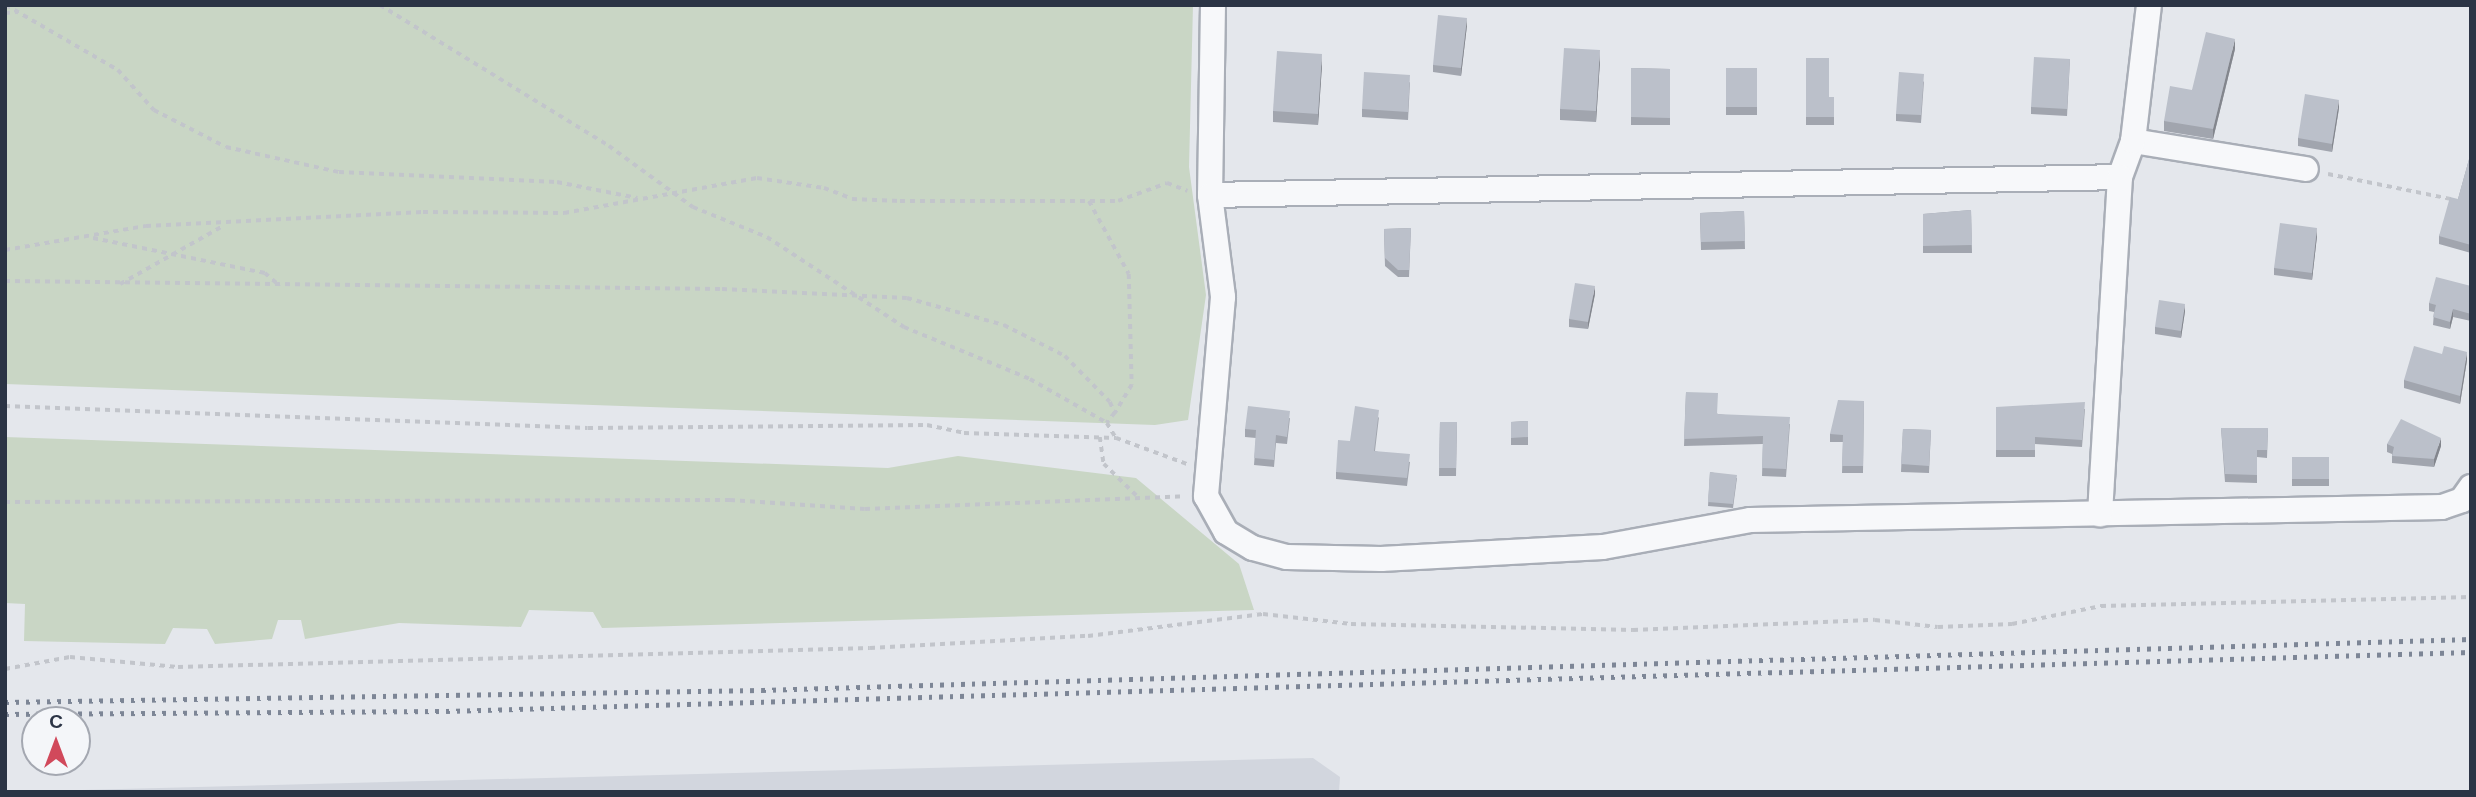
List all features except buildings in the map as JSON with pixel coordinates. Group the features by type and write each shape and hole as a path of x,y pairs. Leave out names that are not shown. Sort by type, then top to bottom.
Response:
{"street":[{"path":"1213,5 1210,195 1223,297 1204,468 1206,496 1226,532 1253,548 1287,557 1381,559 1603,547 1750,520 2442,507 2462,500 2471,487"},
{"path":"2100,513 2120,177 2133,141 2149,5"},
{"path":"2133,141 2306,169"},
{"path":"1210,195 2120,177"}],"path":[{"path":"6,5 118,70 154,110 226,147 339,172 557,183 641,199"},
{"path":"380,5 677,190 714,219 767,237 832,274 856,299 1030,379 1107,423 1116,438"},
{"path":"5,13 19,12"},
{"path":"2306,169 2458,200"},
{"path":"5,250 146,226 423,212 564,213 677,190 757,178 824,188 852,199 1089,201 1138,196 1167,183 1210,195"},
{"path":"1089,201 1129,274 1132,385 1107,423"},
{"path":"118,285 226,224"},
{"path":"91,237 175,251 265,273 281,286"},
{"path":"5,281 118,285 722,289 856,299 907,298 1004,325 1065,356 1115,413"},
{"path":"5,406 562,427 927,425 964,433 1116,438 1204,468"},
{"path":"1100,437 1104,464 1138,496"},
{"path":"5,502 716,500 865,509 1138,496 1206,496"},
{"path":"5,669 70,657 178,667 870,648 1088,636 1263,614 1351,624 1633,630 1874,620 1938,627 2012,624 2101,607 2471,597"}],"shaded area":[{"path":"1313,758 1340,777 1339,792 5,792"}],"green space":[{"path":"5,5 1193,5 1189,167 1206,295 1188,420 1155,425 5,384"},
{"path":"5,437 888,468 958,456 1136,478 1239,564 1254,610 602,628 593,612 529,610 521,627 399,623 305,639 301,620 278,620 272,639 215,644 207,629 173,628 165,644 24,641 25,604 5,603"}],"railway":[{"path":"5,702 762,690 2471,639"},
{"path":"5,714 446,711 2471,652"}]}
